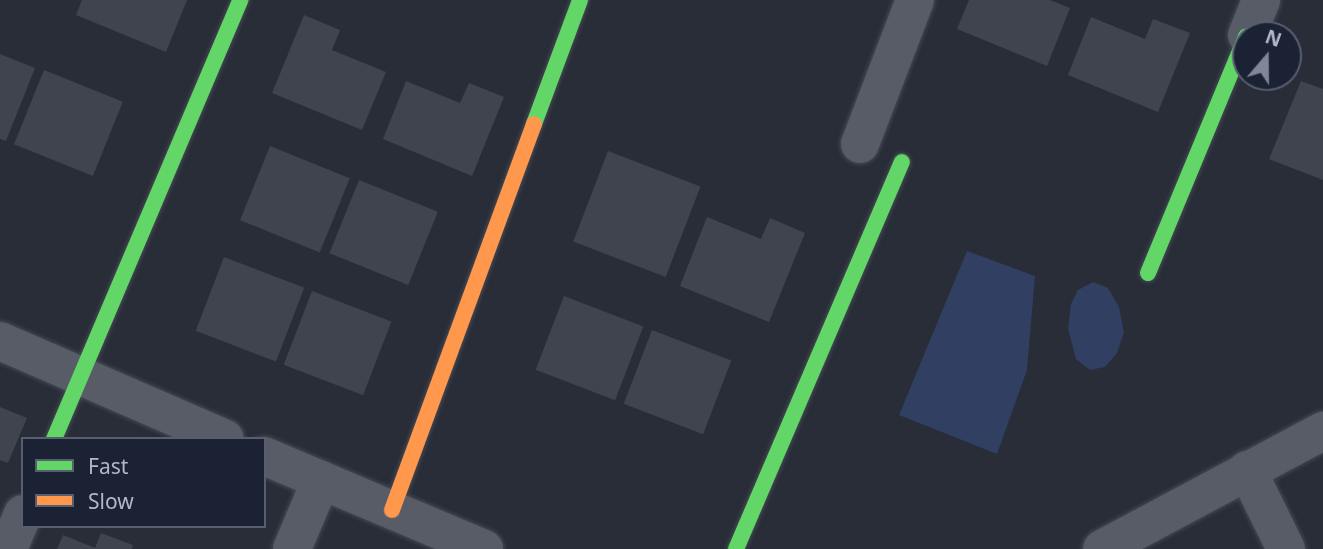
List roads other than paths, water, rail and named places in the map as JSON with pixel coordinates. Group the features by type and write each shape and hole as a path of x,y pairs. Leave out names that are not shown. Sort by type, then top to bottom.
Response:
{"street":[{"path":"55,437 240,0"},
{"path":"393,510 580,0"},
{"path":"860,144 915,0"},
{"path":"1252,21 1261,0"},
{"path":"1148,273 1232,70"},
{"path":"736,549 902,162"},
{"path":"0,341 220,437"},
{"path":"1102,549 1323,431"},
{"path":"266,457 484,549"},
{"path":"1247,470 1286,549"},
{"path":"292,549 321,480"},
{"path":"8,549 21,519"}],"water":[{"path":"967,251 1035,276 1027,370 997,454 899,415"},
{"path":"1093,282 1108,288 1119,307 1124,332 1117,353 1105,367 1090,370 1076,359 1068,329 1071,304 1078,290"}]}
